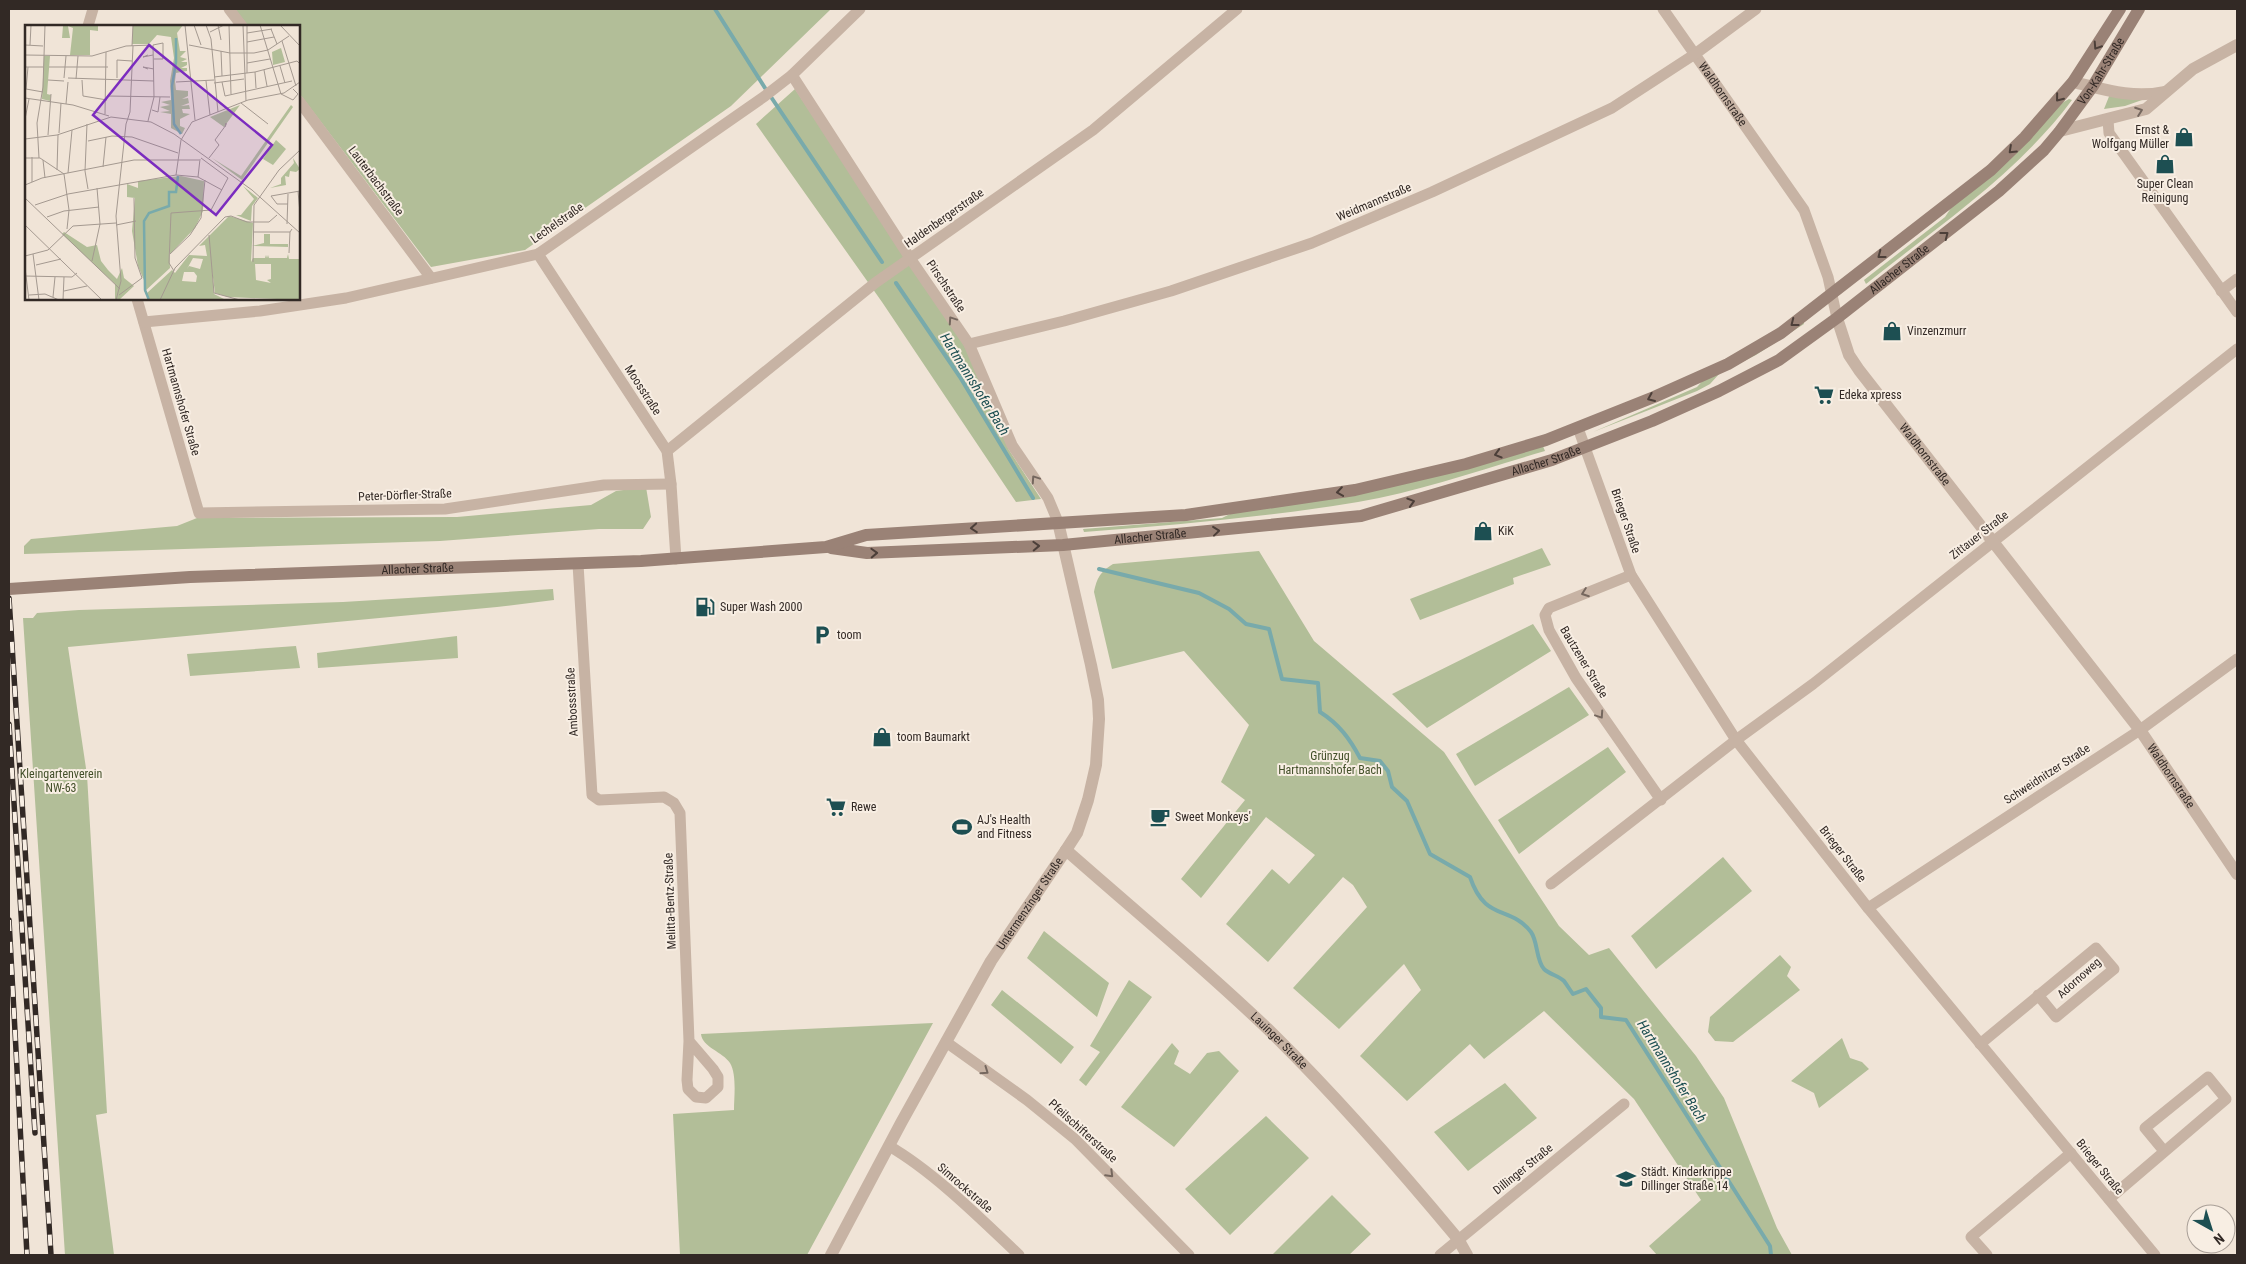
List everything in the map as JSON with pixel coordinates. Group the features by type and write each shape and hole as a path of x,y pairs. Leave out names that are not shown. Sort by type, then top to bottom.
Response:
{"main road":[{"name":"Von-Kahr-Straße","path":"2046,115 2073,82 2120,9"},
{"name":"Von-Kahr-Straße","path":"2060,131 2093,86 2139,9"},
{"name":"Allacher Straße","path":"9,589 190,577 578,564 826,547 866,535 1186,514 1355,490 1466,464 1578,428 1654,397 1753,351 1781,333 1991,170 2046,115"},
{"name":"Allacher Straße","path":"826,547 867,553 1063,545 1361,516 1585,448 1688,406 1768,366 1837,318 2006,185 2044,150 2060,131"}],"street":[{"path":"88,25 93,9"},
{"path":"229,9 241,25"},
{"name":"Lechelstraße","path":"144,322 260,311 346,298 538,254 792,75 860,9"},
{"name":"Haldenbergerstraße","path":"667,451 875,283 1093,130 1237,9"},
{"name":"Waldhornstraße","path":"1663,9 1796,197 1807,219 1832,293 1837,318 1849,355 2140,730 2237,874"},
{"name":"Weidmannstraße","path":"969,344 1064,321 1171,290 1312,243 1434,192 1612,108 1695,54 1756,9"},
{"path":"2060,131 2146,109 2193,69 2237,45"},
{"name":"Pirschstraße","path":"792,75 910,258 969,344 1012,445 1048,498 1058,522"},
{"path":"2073,82 2130,95 2152,95 2164,92"},
{"name":"Lauterbachstraße","path":"300,102 431,278"},
{"path":"2108,120 2109,133 2237,312"},
{"name":"Moosstraße","path":"538,254 667,451 672,484 676,558"},
{"path":"2221,290 2237,279"},
{"name":"Hartmannshofer Straße","path":"137,300 199,514"},
{"name":"Zittauer Straße","path":"1736,740 1813,684 2237,349"},
{"name":"Brieger Straße","path":"1578,428 1630,575 1736,740 1868,908 2155,1255"},
{"name":"Peter-Dörfler-Straße","path":"199,514 445,509 604,485 672,484"},
{"name":"Untermenzinger Straße","path":"831,1255 999,948 1066,850 1076,833 1086,809 1096,765 1099,719 1098,700 1058,522"},
{"name":"Ambossstraße","path":"578,564 590,790 595,799 599,800 634,798"},
{"name":"Bautzener Straße","path":"1630,575 1549,608 1545,614 1549,630 1576,678 1661,800"},
{"name":"Schweidnitzer Straße","path":"1868,908 2140,730 2237,659"},
{"path":"1551,884 1736,740"},
{"name":"Melitta-Bentz-Straße","path":"634,798 664,798 674,803 680,813 689,1041 688,1089 696,1097 706,1098 718,1087 718,1077 689,1041"},
{"name":"Lauinger Straße","path":"1066,850 1236,998 1279,1040 1378,1143 1458,1239 1467,1255"},
{"name":"Adornoweg","path":"1980,1044 2038,995 2096,948 2114,969 2056,1017 2038,995"},
{"name":"Pfeilschifterstraße","path":"946,1042 1026,1100 1075,1139 1189,1255"},
{"path":"2109,1199 2164,1152 2226,1099 2208,1077 2145,1128 2164,1152"},
{"name":"Dillinger Straße","path":"1440,1255 1624,1104"},
{"name":"Simrockstraße","path":"889,1146 909,1158 1019,1255"},
{"path":"1987,1255 1971,1236 2071,1153"}],"green space":[{"path":"235,9 831,9 731,106 525,250 431,267 300,94 300,25 247,25"},
{"path":"795,89 966,347 1009,450 1041,499 1016,502 882,302 756,124"},
{"path":"2110,94 2142,100 2125,106 2104,109"},
{"path":"2069,99 2072,100 2050,127 2001,176 1866,284 1864,280 1945,217 1955,202 2060,104"},
{"path":"1803,320 1804,324 1756,355 1720,373 1710,384 1697,391 1593,432 1697,387 1707,376"},
{"path":"1542,444 1545,451 1429,486 1358,502 1290,512 1187,523 1084,532 1083,529 1222,518 1236,511"},
{"path":"646,487 651,517 643,529 599,529 440,541 24,554 24,546 31,539 177,526 197,518 457,517 591,505 616,491"},
{"path":"1542,548 1551,565 1513,578 1514,584 1420,620 1410,599"},
{"name":"Grünzug Hartmannshofer Bach","path":"1259,551 1314,641 1444,752 1559,926 1589,955 1609,948 1696,1056 1724,1098 1777,1228 1792,1255 1657,1255 1649,1246 1701,1200 1634,1099 1544,1011 1484,1059 1470,1044 1407,1101 1360,1056 1421,990 1404,964 1339,1029 1293,988 1367,907 1353,885 1343,877 1268,962 1226,924 1272,869 1289,884 1315,855 1266,817 1201,898 1181,879 1245,800 1221,782 1249,725 1184,651 1112,669 1094,592 1095,587 1102,573 1113,564"},
{"name":"Kleingartenverein NW-63","path":"553,589 554,600 497,607 68,647 87,775 107,1113 96,1115 114,1255 65,1255 23,618 33,618 37,613 79,610 343,602"},
{"path":"1533,624 1551,651 1427,728 1392,694"},
{"path":"457,636 458,658 318,668 317,653"},
{"path":"296,646 300,668 190,676 187,654"},
{"path":"1569,687 1589,715 1475,786 1456,754"},
{"path":"1608,747 1626,772 1519,854 1498,820"},
{"path":"1723,857 1752,891 1656,969 1631,936"},
{"path":"1044,931 1109,983 1097,1017 1027,958"},
{"path":"1780,955 1791,967 1787,976 1800,990 1733,1042 1715,1041 1708,1032 1710,1017"},
{"path":"1129,980 1152,997 1086,1086 1079,1080 1100,1052 1090,1046"},
{"path":"1002,990 1074,1047 1061,1064 991,1005"},
{"path":"933,1023 807,1255 680,1255 673,1114 734,1110 734,1074 730,1063 702,1039 701,1034"},
{"path":"1842,1038 1850,1058 1862,1062 1869,1069 1819,1108 1814,1093 1791,1081"},
{"path":"1172,1043 1179,1051 1174,1064 1190,1074 1207,1053 1219,1051 1239,1071 1174,1147 1121,1107"},
{"path":"1505,1083 1537,1118 1468,1171 1434,1132"},
{"path":"1266,1116 1309,1158 1230,1235 1185,1189"},
{"path":"1332,1195 1371,1234 1349,1255 1272,1255"}],"waterway":[{"name":"Hartmannshofer Bach","path":"715,9 765,88"},
{"name":"Hartmannshofer Bach","path":"771,97 882,262"},
{"name":"Hartmannshofer Bach","path":"896,283 960,377 1033,498"},
{"name":"Hartmannshofer Bach","path":"1099,569 1199,593 1229,609 1246,624 1269,629 1282,679 1318,683 1320,712 1343,732 1360,758 1380,761 1388,771 1392,787 1407,801 1430,854 1470,877 1476,891 1490,907 1515,918 1523,924 1533,936 1541,965 1544,969 1564,981 1573,994 1586,989 1601,1008 1601,1017 1626,1020 1770,1246 1771,1255"}],"railway":[{"path":"9,598 51,1255"},
{"path":"9,724 35,1133"},
{"path":"9,920 27,1255"}],"place":[{"name":"Ernst & Wolfgang Müller","path":"2184,137"},
{"name":"Super Clean Reinigung","path":"2165,164"},
{"name":"Vinzenzmurr","path":"1892,331"},
{"name":"Edeka xpress","path":"1824,395"},
{"name":"KiK","path":"1483,531"},
{"name":"Super Wash 2000","path":"705,607"},
{"name":"toom","path":"822,635"},
{"name":"toom Baumarkt","path":"882,737"},
{"name":"Rewe","path":"836,807"},
{"name":"Sweet Monkeys'","path":"1160,817"},
{"name":"AJ's Health and Fitness","path":"962,827"},
{"name":"Städt. Kinderkrippe Dillinger Straße 14","path":"1626,1179"}]}
